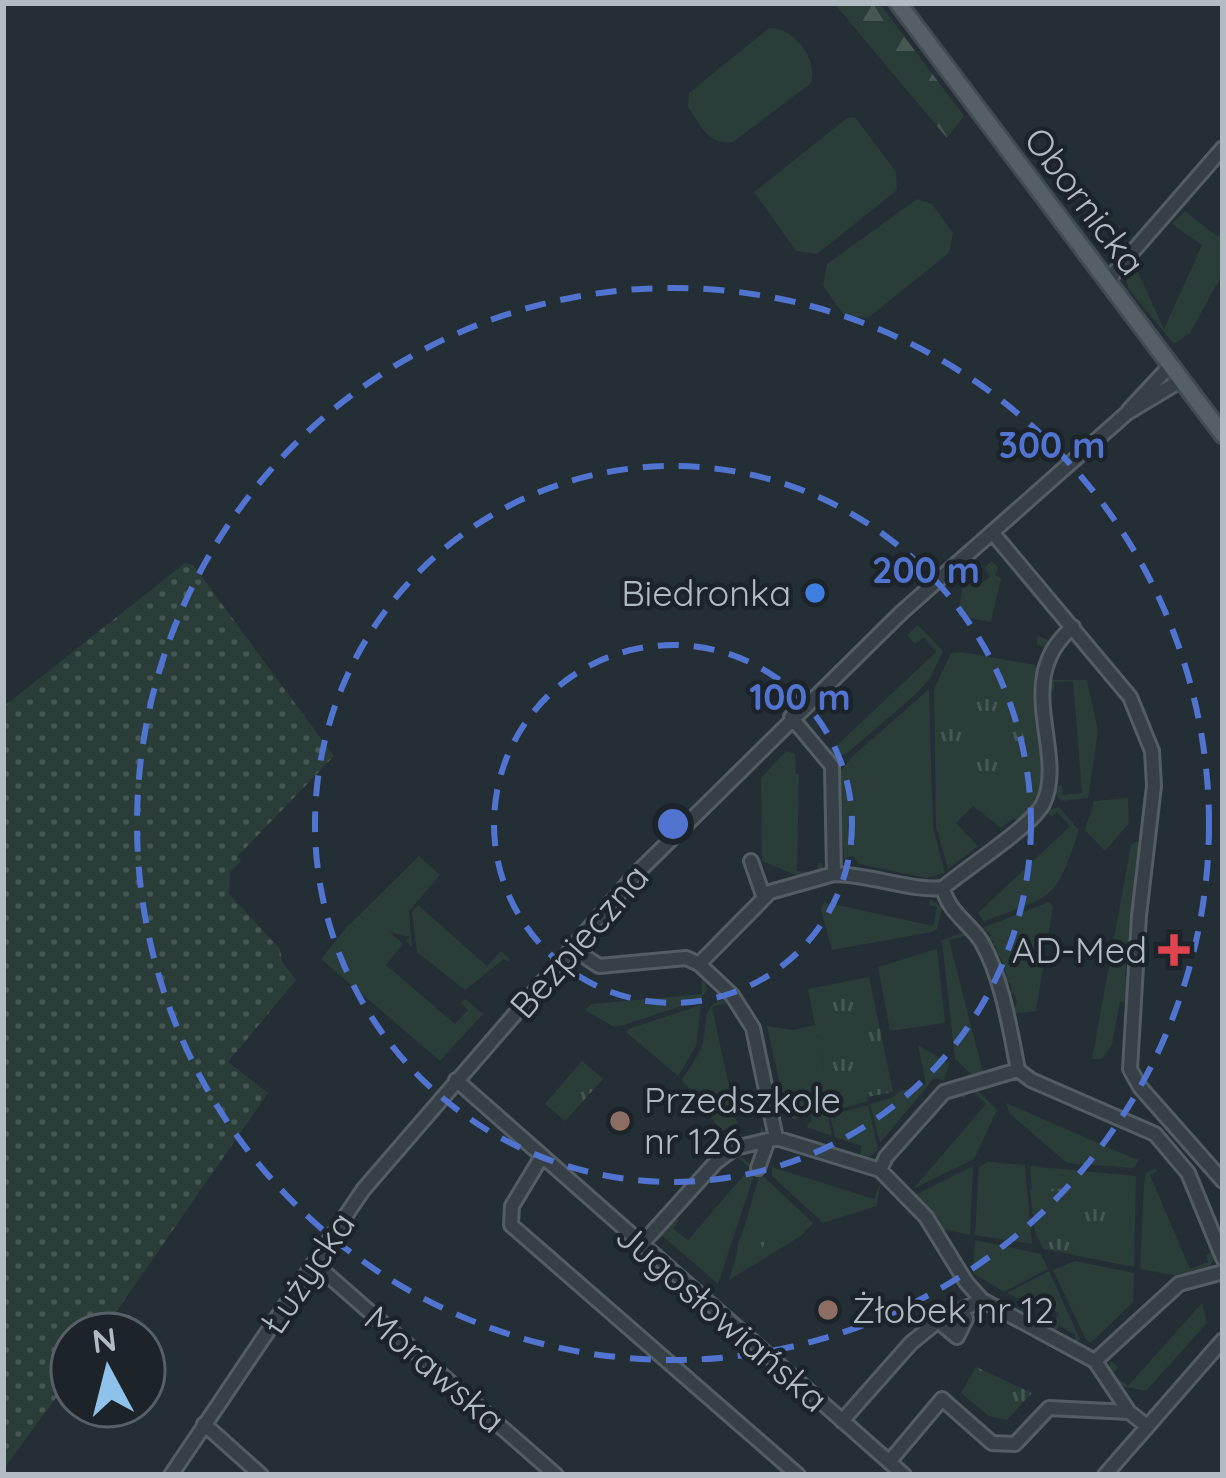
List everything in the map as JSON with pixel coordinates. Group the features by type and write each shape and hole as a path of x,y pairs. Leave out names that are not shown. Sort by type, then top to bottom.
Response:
{"main road":[{"name":"Obornicka","path":"898,3 1223,435"}],"street":[{"path":"1108,280 1223,148"},
{"name":"Bezpieczna","path":"455,1080 636,874 791,717 992,532 1175,374"},
{"path":"992,532 1130,697 1152,751 1154,803 1138,916 1130,1069 1140,1088 1223,1180"},
{"path":"699,964 777,889 834,874 885,879 927,890 943,888 1039,811 1047,786 1042,696 1046,669 1058,640 1073,627"},
{"path":"791,717 832,766 834,874"},
{"path":"751,861 764,898"},
{"path":"943,888 946,902 986,952 1018,1070 1155,1134 1188,1173 1223,1258"},
{"path":"572,948 599,967 686,958 732,995 753,1028 772,1140 758,1168"},
{"path":"880,1171 886,1157 944,1092 1018,1070"},
{"name":"Jugosłowiańska","path":"455,1080 904,1475"},
{"name":"Łużycka","path":"171,1475 363,1190 455,1080"},
{"path":"640,1245 716,1162 735,1148 772,1140 880,1171 926,1217 982,1300 1095,1361 1129,1412 1147,1426"},
{"name":"Jugosłowiańska","path":"541,1158 512,1206 511,1225 798,1475"},
{"name":"Morawska","path":"314,1263 556,1475"},
{"path":"1095,1361 1179,1284 1223,1272"},
{"path":"842,1421 911,1342 938,1321 982,1300"},
{"path":"938,1321 957,1337 966,1319 963,1310"},
{"path":"1105,1475 1223,1340"},
{"path":"889,1462 942,1400 992,1443 1015,1444 1049,1408 1129,1412"},
{"path":"204,1424 261,1475"}],"green space":[{"path":"834,3 879,3 964,116 947,138"},
{"path":"769,28 787,33 803,47 811,65 810,84 733,142 718,141 706,133 688,107 689,93"},
{"path":"855,117 896,172 897,190 817,254 796,251 754,192 847,118"},
{"path":"917,199 932,204 953,233 949,253 868,318 844,315 823,286 827,264"},
{"path":"1185,211 1218,237 1223,231 1223,273 1190,333 1174,344 1126,282 1135,266 1164,329 1202,245 1172,224"},
{"path":"992,561 998,568 995,575 1001,578 991,622 958,616 963,584 971,578 979,585 990,577 984,568"},
{"path":"185,563 193,565 334,756 238,856 241,861 230,872 229,894 280,949 282,962 296,980 228,1062 268,1093 118,1310 48,1310 48,1409 3,1470 3,707"},
{"path":"918,625 943,651 930,678 846,754 830,759 826,750 835,747 936,652 924,637 915,644 907,635"},
{"path":"1038,636 1051,641 1040,688 1043,760 1039,793 1020,824 1014,818 1001,828 973,806 956,823 978,846 948,869 936,827 934,689 951,653 1041,666 1045,647 1037,645"},
{"path":"1049,680 1087,680 1098,731 1088,798 1061,801 1051,787 1062,785 1063,795 1082,793 1073,681 1054,682 1054,690 1047,691"},
{"path":"929,689 933,827 945,873 926,878 859,864 853,856 844,858 838,774"},
{"path":"973,692 1009,704 1027,743 1025,772 992,789 938,780 936,703"},
{"path":"786,751 795,754 799,774 797,871 817,872 822,863 823,873 801,877 762,861 761,778"},
{"path":"1128,798 1129,823 1105,851 1085,830 1094,801"},
{"path":"1059,807 1079,830 1057,884 1039,900 984,921 978,913 1070,826 1057,812 1051,817 1044,811"},
{"path":"1145,842 1125,975 1131,1003 1120,1002 1112,1044 1102,1059 1092,1059 1131,845"},
{"path":"419,856 440,875 409,911 412,947 406,941 410,937 390,932 403,944 386,965 455,1024 468,1010 461,1003 465,999 483,1014 440,1061 321,959"},
{"path":"930,899 942,907 932,932 832,950 821,910 824,902 933,926 937,907 929,905"},
{"path":"1049,902 1053,906 1036,1011 1012,1014 1017,1002 1013,993 1006,999 1010,982 1002,987 1007,976 1000,956 993,962 995,945 989,952 994,940 986,944 991,935 985,929 980,934 977,930"},
{"path":"418,905 487,966 501,951 509,962 504,959 465,990 417,952 412,912"},
{"path":"968,931 976,943 968,935 949,940 984,1076 975,1078 955,1059 942,940"},
{"path":"937,949 945,1023 890,1031 878,967"},
{"path":"702,974 707,990 700,1000 624,1025 614,1027 585,1010 592,1004 702,994"},
{"path":"869,977 893,1092 831,1104 808,989"},
{"path":"727,999 732,1002 712,1007 740,1138 760,1135 761,1126 766,1133 739,1143 716,1124 682,1080 702,1045 709,1010 712,1005"},
{"path":"701,1005 696,1046 678,1076 627,1033 628,1029"},
{"path":"815,1025 831,1103 867,1097 868,1101 830,1112 826,1106 832,1136 806,1127 812,1120 810,1114 794,1120 785,1108 767,1026 793,1030"},
{"path":"918,1045 949,1064 944,1080 934,1078 880,1143 870,1104 926,1084"},
{"path":"582,1061 603,1079 565,1121 545,1104"},
{"path":"973,1086 997,1110 974,1159 913,1189 986,1104 972,1090 963,1099 959,1092"},
{"path":"1006,1103 1140,1158 1134,1168 1067,1163 1010,1114"},
{"path":"868,1105 878,1150 869,1157 860,1155 862,1146 835,1137 830,1115"},
{"path":"735,1155 755,1172 718,1284 658,1232 672,1216 679,1221 673,1228 688,1240 750,1168"},
{"path":"988,1162 1025,1165 1032,1244 975,1235 979,1167"},
{"path":"973,1166 970,1235 942,1229 915,1195"},
{"path":"1030,1166 1136,1176 1134,1267 1043,1249 1035,1231"},
{"path":"772,1167 874,1199 881,1181 877,1206 823,1223 772,1176"},
{"path":"1155,1168 1150,1175 1190,1269 1208,1262 1206,1255 1214,1251 1216,1255 1209,1269 1189,1274 1189,1278 1140,1269 1144,1184 1146,1173"},
{"path":"760,1173 813,1223 801,1236 729,1280"},
{"path":"1112,1186 1104,1233 1071,1251 1044,1248 1035,1232 1030,1190"},
{"path":"773,1199 785,1202 789,1210 754,1259 737,1247 752,1207"},
{"path":"975,1240 1041,1254 1048,1269 1004,1292 973,1273"},
{"path":"1075,1261 1134,1273 1133,1302 1091,1343 1053,1270"},
{"path":"1049,1271 1080,1339 1075,1344 1075,1335 1059,1325 1056,1331 1052,1328 1059,1313 1035,1301 1028,1315 1021,1312 1022,1301 1007,1293"},
{"path":"1202,1303 1207,1323 1146,1391 1116,1385 1108,1373 1111,1361 1118,1367 1113,1374 1128,1386"},
{"path":"976,1367 1032,1393 1007,1420 989,1416 961,1393"}],"place":[{"name":"Biedronka","path":"815,593"},
{"name":"AD-Med","path":"1174,950"},
{"name":"Przedszkole nr 126","path":"620,1121"},
{"name":"Żłobek nr 12","path":"828,1310"}]}
